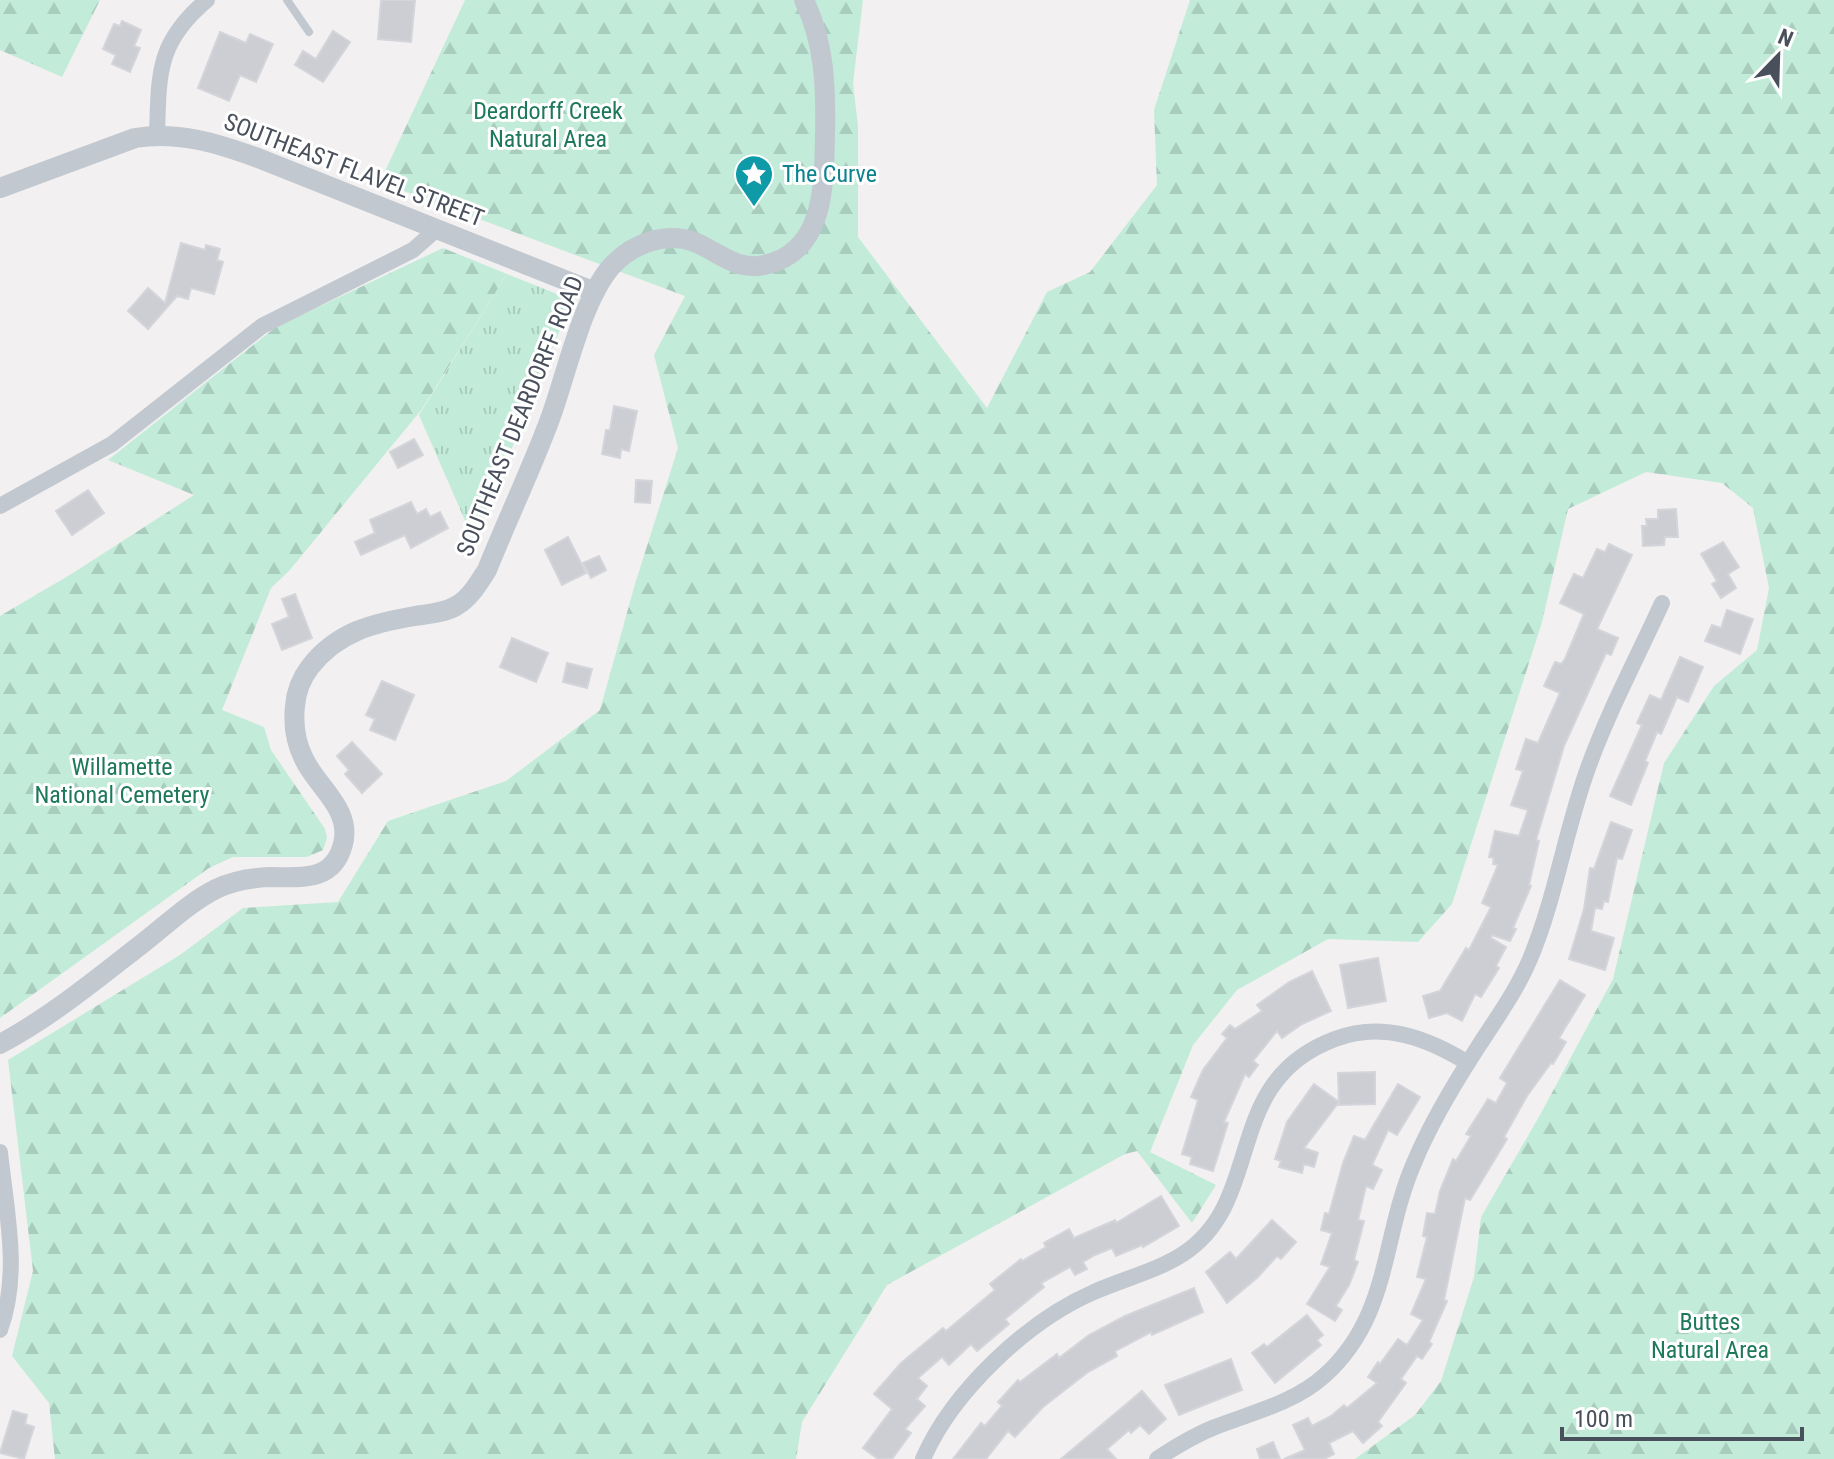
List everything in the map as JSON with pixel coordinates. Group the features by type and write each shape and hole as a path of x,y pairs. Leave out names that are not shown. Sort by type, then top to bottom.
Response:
{"street":[{"path":"157,136 163,57 176,31 207,0"},
{"name":"SOUTHEAST DEARDORFF ROAD","path":"0,1044 64,1002 214,890 251,879 312,877 335,860 344,840 344,823 340,810 304,759 297,742 294,717 301,680 321,654 356,630 453,608 477,586 487,570 549,422 595,292 620,258 647,242 672,237 685,239 736,263 756,266 785,257 809,234 823,193 826,86 817,32 804,0"},
{"name":"SOUTHEAST FLAVEL STREET","path":"0,188 118,143 157,136 190,138 220,144 595,292"},
{"path":"0,506 112,444 262,326 413,250 438,228"},
{"path":"1157,1459 1211,1429 1273,1406 1307,1388 1350,1348 1370,1314 1383,1279 1405,1185 1430,1129 1515,990 1530,959 1556,883 1572,815 1589,766 1662,603"},
{"path":"923,1459 964,1394 1010,1347 1035,1327 1091,1293 1183,1254 1202,1237 1221,1213 1231,1193 1263,1099 1280,1075 1303,1055 1345,1035 1386,1031 1430,1043 1468,1063"},
{"path":"0,1152 4,1227 12,1271 6,1313 0,1330"}],"lane":[{"path":"287,0 309,32"}],"green space":[{"path":"0,0 100,0 62,77 0,50"},
{"path":"465,0 863,0 853,83 858,126 858,237 987,408 1047,292 1090,272 1157,185 1154,110 1190,0 1834,0 1834,1459 1355,1459 1415,1415 1441,1381 1474,1277 1481,1217 1613,979 1664,763 1714,686 1757,650 1769,588 1753,508 1722,483 1646,472 1568,509 1542,622 1452,904 1418,942 1328,939 1237,990 1193,1045 1150,1152 1216,1185 1192,1223 1137,1151 1125,1154 887,1285 802,1422 796,1459 55,1459 49,1403 12,1356 33,1271 8,1060 180,955 243,908 338,902 388,821 506,781 600,710 635,584 678,448 654,355 685,296 380,182"},
{"name":"Willamette National Cemetery","path":"443,248 507,274 422,409 289,571 271,588 222,710 264,727 271,750 325,829 327,838 323,850 307,857 233,857 209,868 0,1018 0,616 194,495 108,460 276,327"},
{"path":"507,274 572,300 474,541 419,415"}],"building":[{"path":"381,0 415,0 411,42 378,39"},
{"path":"122,21 141,30 134,46 140,48 130,72 112,64 116,55 103,49 114,24 120,26"},
{"path":"333,31 350,42 323,82 295,65 303,51 316,59"},
{"path":"220,32 246,43 250,34 273,44 256,82 240,75 229,101 198,88"},
{"path":"181,243 205,250 206,245 220,249 217,260 223,262 214,294 191,288 188,299 177,296 148,329 128,311 148,288 165,303"},
{"path":"614,406 637,411 629,451 621,449 620,458 602,454"},
{"path":"414,439 423,455 398,468 390,452"},
{"path":"636,480 652,481 650,503 635,502"},
{"path":"88,490 104,513 72,535 56,511"},
{"path":"411,502 417,514 426,509 430,517 440,512 448,528 411,548 405,535 361,555 355,542 375,533 370,520"},
{"path":"1676,509 1678,537 1665,537 1664,545 1643,546 1642,526 1647,526 1646,519 1658,519 1658,510"},
{"path":"568,537 586,573 562,585 545,550"},
{"path":"1723,542 1739,567 1728,574 1736,588 1721,598 1712,584 1717,581 1701,554"},
{"path":"1609,544 1632,555 1597,629 1618,638 1611,655 1606,653 1564,746 1536,840 1539,841 1531,886 1513,928 1516,929 1510,941 1492,935 1491,938 1506,947 1496,966 1499,968 1481,997 1475,994 1462,1021 1447,1013 1429,1018 1423,996 1440,991 1466,948 1469,950 1491,907 1482,903 1498,865 1493,864 1494,858 1489,857 1495,831 1519,836 1528,810 1511,805 1523,771 1516,769 1526,739 1538,743 1560,693 1544,686 1555,662 1561,664 1565,659 1584,614 1560,603 1574,574 1583,578 1597,549 1605,552"},
{"path":"599,556 606,570 591,578 583,563"},
{"path":"295,594 312,638 282,650 272,624 289,617 282,599"},
{"path":"1727,610 1753,619 1740,654 1705,641 1712,625 1721,628"},
{"path":"512,638 548,653 536,682 500,667"},
{"path":"1680,657 1703,667 1688,702 1677,697 1661,734 1657,732 1631,805 1610,796 1642,725 1637,723 1650,695 1661,700"},
{"path":"567,663 592,669 587,688 563,682"},
{"path":"382,681 414,695 395,740 370,730 375,719 366,715"},
{"path":"352,742 382,774 362,793 345,774 349,770 337,756"},
{"path":"1611,822 1632,830 1622,859 1617,858 1608,902 1604,901 1602,909 1595,908 1591,931 1614,938 1605,970 1569,959 1584,909 1590,868 1594,869"},
{"path":"1378,958 1386,1001 1348,1008 1340,965"},
{"path":"1312,971 1331,1011 1302,1024 1282,1038 1277,1031 1253,1061 1258,1065 1249,1077 1245,1074 1224,1122 1228,1123 1213,1171 1190,1164 1192,1157 1182,1154 1198,1100 1191,1097 1203,1070 1227,1038 1222,1034 1230,1025 1235,1029 1262,1011 1257,1005 1289,982"},
{"path":"1560,980 1585,995 1559,1038 1566,1042 1553,1064 1527,1096 1504,1137 1507,1139 1470,1200 1465,1198 1444,1300 1447,1301 1429,1342 1432,1344 1422,1359 1417,1356 1401,1379 1406,1383 1378,1422 1382,1426 1363,1443 1353,1431 1329,1443 1334,1454 1324,1459 1284,1459 1305,1450 1293,1425 1308,1418 1312,1426 1344,1405 1347,1408 1377,1383 1368,1377 1378,1362 1380,1364 1398,1339 1407,1345 1423,1320 1411,1314 1426,1279 1417,1277 1427,1237 1423,1236 1427,1213 1435,1214 1440,1191 1453,1159 1456,1161 1471,1136 1466,1134 1488,1099 1496,1103 1507,1083 1500,1078"},
{"path":"1375,1072 1375,1104 1339,1105 1338,1073"},
{"path":"1314,1084 1339,1102 1304,1148 1318,1153 1314,1167 1304,1164 1302,1173 1279,1167 1281,1161 1275,1159 1287,1122"},
{"path":"1398,1084 1420,1097 1397,1135 1388,1130 1372,1165 1382,1170 1373,1189 1366,1186 1358,1220 1364,1221 1354,1260 1358,1262 1336,1306 1342,1310 1335,1321 1307,1304 1330,1267 1321,1264 1332,1233 1321,1230 1325,1213 1329,1214 1354,1136 1365,1140"},
{"path":"1161,1196 1179,1226 1143,1247 1116,1256 1112,1248 1083,1262 1087,1269 1075,1275 1070,1267 1041,1283 1044,1287 1005,1319 1009,1324 977,1351 971,1344 949,1365 942,1357 918,1378 927,1386 917,1399 925,1406 905,1429 911,1433 892,1459 878,1459 863,1448 892,1409 874,1394 901,1363 995,1290 990,1284 1021,1259 1046,1247 1044,1243 1069,1229 1074,1238 1115,1220 1116,1223"},
{"path":"1272,1220 1296,1242 1281,1259 1277,1256 1227,1303 1206,1272 1230,1252 1236,1259"},
{"path":"1194,1288 1203,1312 1152,1335 1151,1332 1115,1351 1117,1356 1088,1372 1043,1407 1015,1437 1008,1431 986,1459 953,1459 981,1423 985,1426 1002,1406 998,1402 1018,1380 1020,1382 1057,1354 1059,1358 1089,1335 1125,1316"},
{"path":"1307,1315 1323,1335 1317,1340 1321,1345 1275,1383 1252,1353 1264,1344 1267,1347"},
{"path":"1231,1359 1242,1390 1179,1415 1165,1385"},
{"path":"1142,1391 1166,1419 1149,1434 1140,1425 1131,1433 1129,1430 1107,1449 1116,1459 1061,1459"},
{"path":"13,1411 27,1415 25,1424 34,1427 24,1459 0,1453"},
{"path":"1273,1442 1280,1459 1260,1459 1257,1449"}],"place":[{"name":"The Curve","path":"754,208"}],"park label":[{"name":"Deardorff Creek Natural Area","path":"548,125"},
{"name":"Buttes Natural Area","path":"1710,1336"}]}
